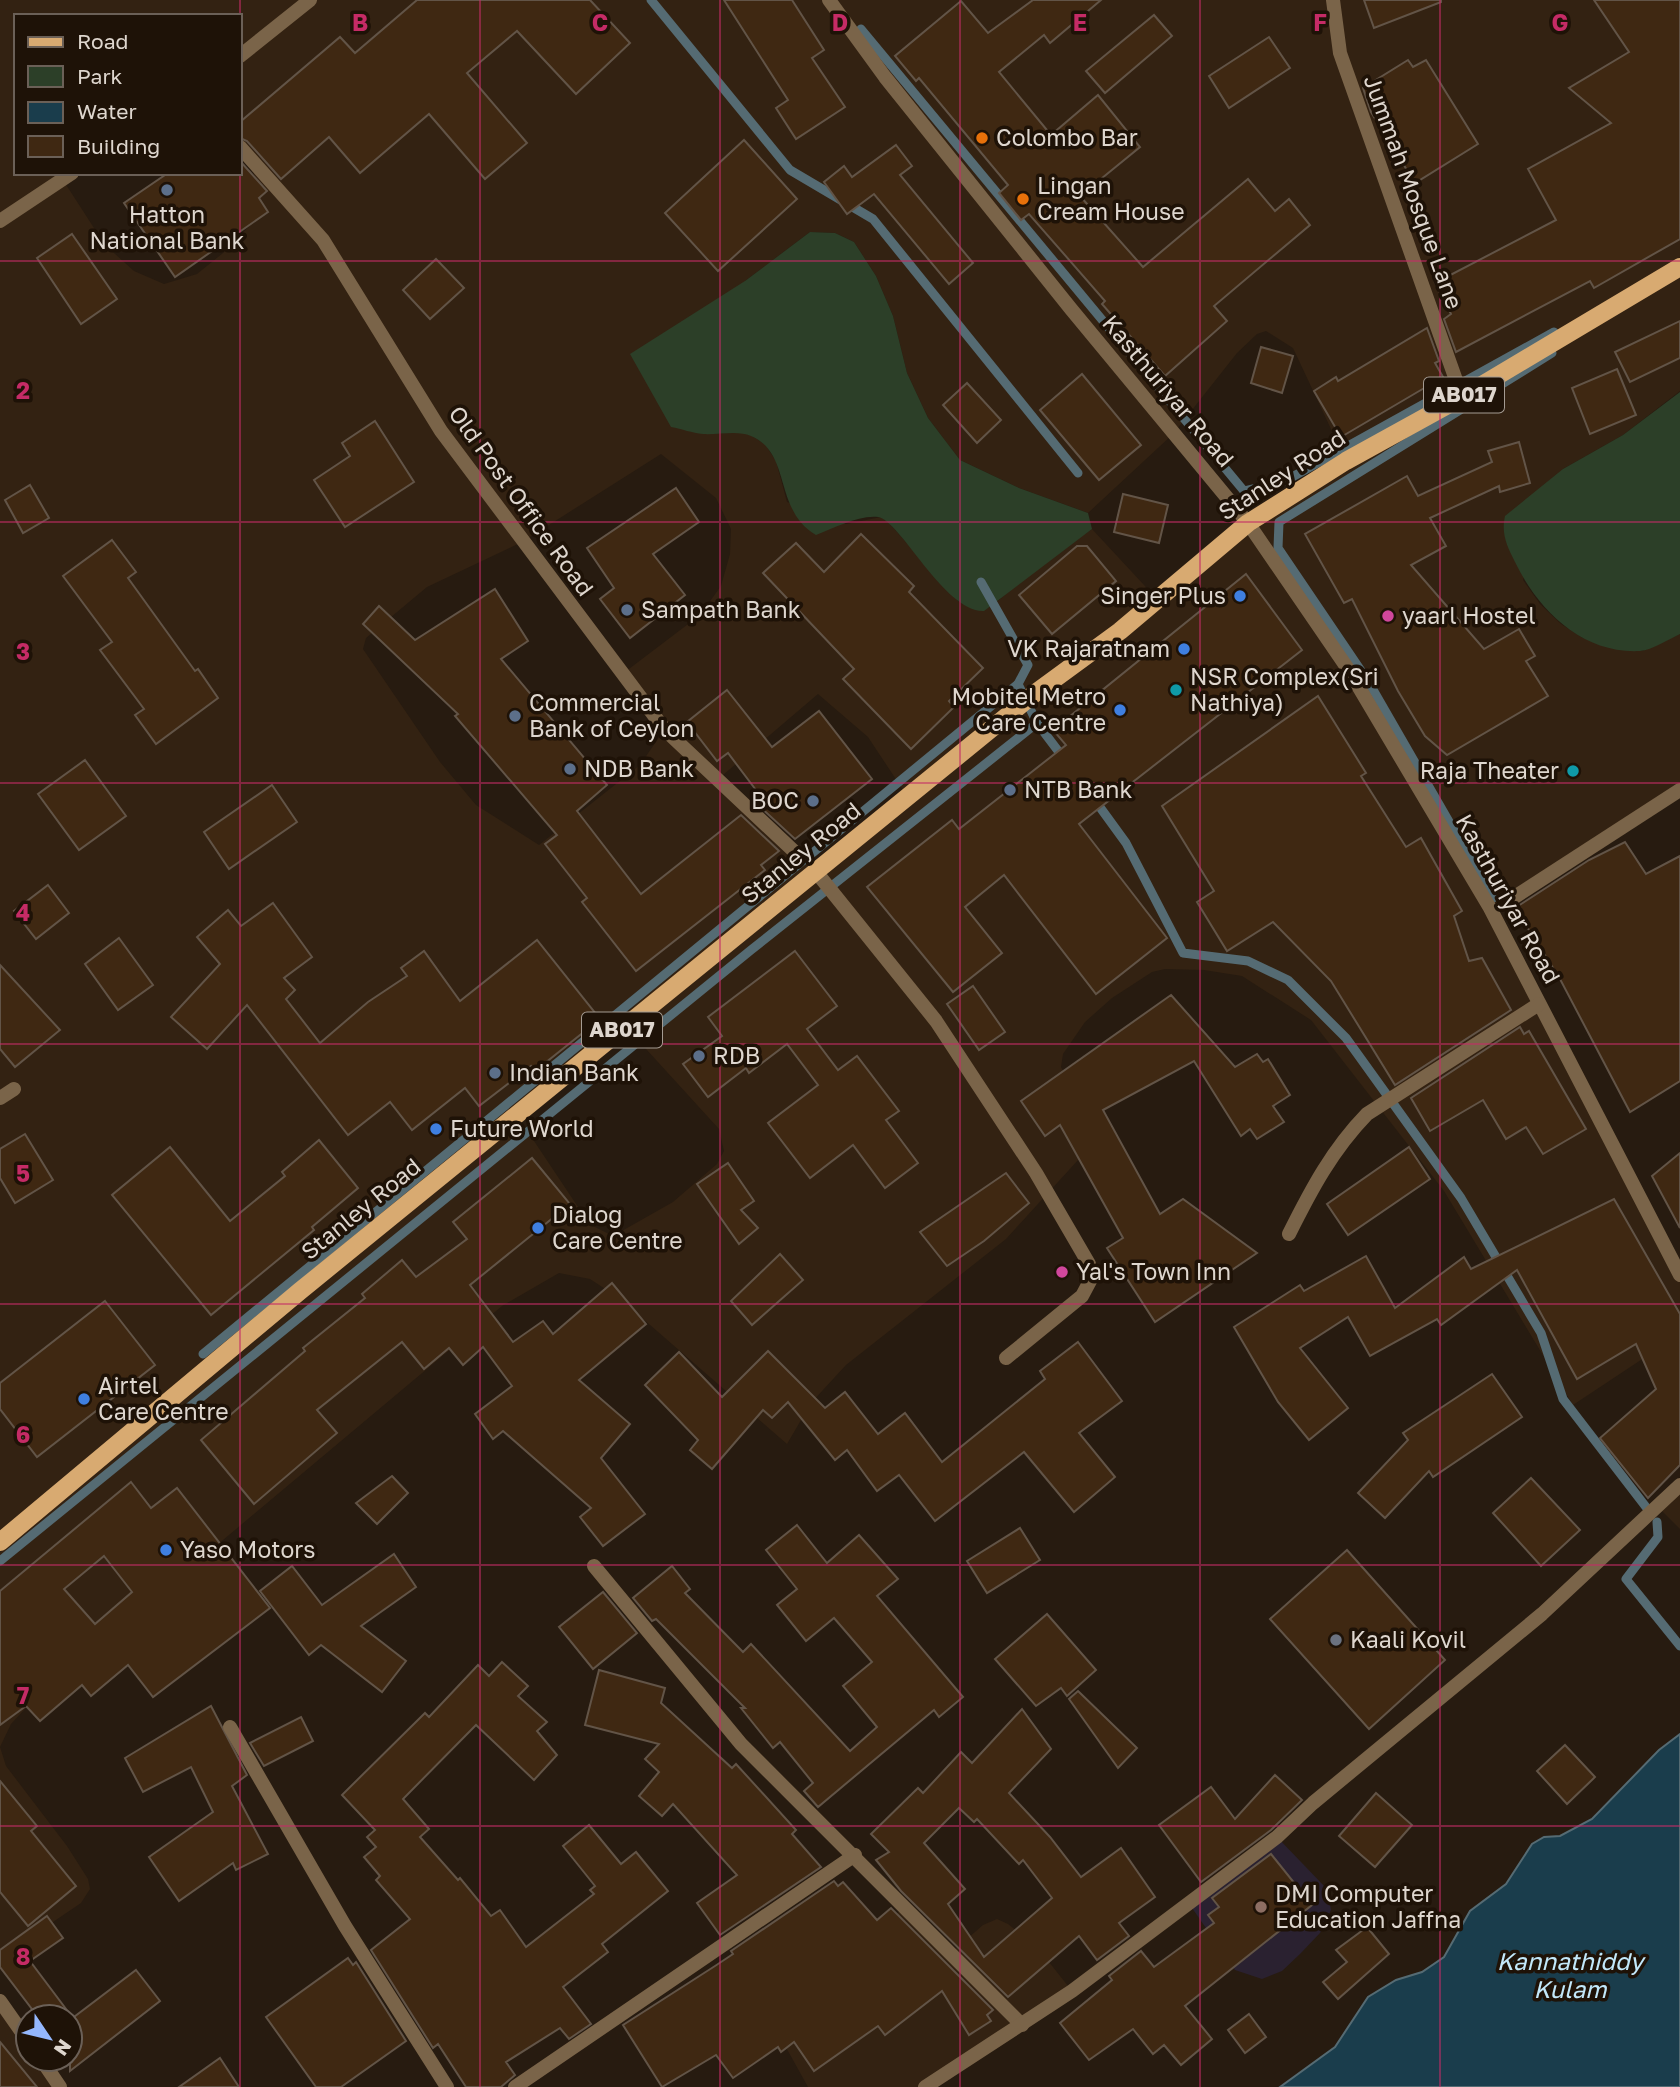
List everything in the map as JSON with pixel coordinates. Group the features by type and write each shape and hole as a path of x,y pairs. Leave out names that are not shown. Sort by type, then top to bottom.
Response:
{"main road":[{"name":"Stanley Road","path":"0,1542 309,1283 817,873 1034,694 1120,631 1248,523 1346,461 1462,397 1680,267"}],"street":[{"path":"242,54 310,0"},
{"name":"Kasthuriyar Road","path":"829,0 885,77 1062,298 1248,523 1348,669 1490,908 1680,1275"},
{"name":"Jummah Mosque Lane","path":"1333,0 1340,53 1462,397"},
{"name":"Old Post Office Road","path":"242,149 323,240 441,431 657,721 750,814 798,855"},
{"path":"0,222 69,175"},
{"path":"1510,900 1680,790"},
{"path":"817,873 936,1021 1037,1173 1089,1264 1090,1281 1082,1296 1006,1358"},
{"path":"1289,1234 1322,1169 1344,1138 1367,1114 1539,1004"},
{"path":"0,1098 14,1089"},
{"path":"925,2087 1022,2025 1153,1933 1277,1837 1313,1803 1542,1614 1680,1485"},
{"path":"594,1566 741,1744 855,1855 1022,2025"},
{"path":"230,1727 345,1926 447,2087"},
{"path":"515,2087 855,1855"},
{"path":"0,2001 14,2021"}],"shaded area":[{"path":"0,0 1680,0 1680,391 1623,435 1563,469 1523,580 1540,604 1561,624 1583,638 1642,651 1680,634 1680,790 1510,900 1490,909 1680,1275 1680,1334 1573,1405 1444,1191 1311,1020 1242,976 1204,970 1165,969 1152,972 1112,998 1085,1022 1063,1054 1061,1067 1083,1109 1079,1159 1006,1239 846,1365 811,1403 787,1444 619,1298 590,1279 559,1273 502,1306 37,1696 11,1724 0,1747","holes":["810,232 835,233 854,242 876,276 893,316 907,373 928,418 960,460 1019,488 1088,513 1173,434 1237,353 1257,334 1266,331 1293,348 1346,461 1157,599 1092,529 1037,567 992,606 958,601 881,517 846,524 787,502 776,461 765,444 749,434 745,281","661,454 716,498 731,529 730,554 721,586 700,615 621,675 664,730 640,765 539,845 476,805 440,762 363,649 366,638 427,587 522,542","818,694 868,737 907,796 817,872 750,814 723,775","626,1027 719,1129 724,1151 717,1164 673,1202 613,1236 595,1227 582,1213 516,1114"]},
{"path":"1680,1485 1680,1529 1658,1507"},
{"path":"0,1747 6,1766 67,1846 88,1879 90,1889 81,1903 0,1958"},
{"name":"DMI Computer Education Jaffna","path":"1277,1837 1327,1889 1331,1910 1320,1933 1300,1954 1282,1971 1262,1979 1235,1970 1190,1905"},
{"path":"905,1908 951,1953 983,1925 997,1919 1008,1924 1037,1947 1072,1991 925,2087 808,2087 778,2033 836,1953"},
{"path":"0,2001 14,2021 14,2073 50,2073 60,2087 0,2087"}],"green space":[{"path":"810,232 835,233 854,242 876,276 893,316 907,373 928,418 960,460 1019,488 1088,513 1092,529 984,611 969,608 954,598 898,533 878,517 855,520 816,535 793,511 778,468 764,444 746,434 703,434 671,427 630,354 745,281"},
{"path":"1680,392 1680,634 1640,651 1599,645 1564,626 1536,597 1507,545 1504,534 1505,516 1563,469 1623,435"}],"water":[{"name":"Kannathiddy Kulam","path":"1680,1734 1680,2087 1280,2087 1335,2047 1368,1997 1396,1980 1422,1972 1444,1957 1470,1911 1506,1884 1532,1844 1544,1837 1560,1836 1592,1819 1659,1750"}],"building":[{"path":"417,0 590,0 630,43 576,94 517,31 467,73 527,143 485,179 429,114 360,173 329,137 281,179 242,139 242,120 340,37 355,53"},
{"path":"724,0 792,0 824,50 812,58 845,107 796,139 776,108 788,100"},
{"path":"1033,0 1101,0 1050,43 1044,35 999,72 1051,135 1098,95 1140,147 1080,196 1143,267 1248,179 1275,211 1289,199 1310,225 1214,306 1227,321 1165,376 1102,304 1105,301 1029,214 1021,220 999,193 1008,185 919,78 916,81 895,56 961,1 988,33"},
{"path":"1364,0 1441,0 1441,2 1374,28"},
{"path":"1594,0 1680,0 1680,239 1594,288 1590,281 1456,352 1444,319 1451,314 1435,283 1556,220 1528,169 1611,123 1569,88 1629,52"},
{"path":"1154,15 1172,36 1105,93 1086,71"},
{"path":"1269,37 1290,68 1229,108 1209,76"},
{"path":"1408,60 1413,67 1426,60 1478,144 1415,183 1371,112 1363,88"},
{"path":"744,140 797,199 718,271 665,213"},
{"path":"896,145 912,166 900,175 973,263 949,284 874,194 847,214 824,182 844,166 852,177"},
{"path":"242,163 267,191 259,198 268,212 175,277 124,203 165,175 242,175"},
{"path":"72,234 117,299 81,324 37,258"},
{"path":"436,259 464,288 430,319 403,290"},
{"path":"1680,321 1680,358 1630,382 1615,352"},
{"path":"1427,328 1439,361 1435,363 1443,377 1341,437 1314,391 1336,377 1338,381"},
{"path":"1261,347 1293,356 1282,393 1251,383"},
{"path":"1617,369 1636,415 1590,434 1572,388"},
{"path":"1082,374 1141,445 1099,480 1040,410"},
{"path":"967,383 1001,420 977,443 943,405"},
{"path":"375,421 414,482 345,527 314,480 350,456 342,443"},
{"path":"1519,442 1530,483 1500,492 1499,486 1430,518 1446,546 1411,565 1484,649 1519,629 1535,656 1526,661 1548,696 1447,755 1425,736 1398,691 1352,599 1344,603 1305,534 1407,476 1418,496 1492,462 1488,451"},
{"path":"30,485 49,518 23,533 5,500"},
{"path":"676,488 699,522 653,554 685,595 630,638 600,599 614,588 587,548"},
{"path":"1123,494 1168,505 1159,543 1114,532"},
{"path":"861,534 914,586 909,592 983,668 949,701 954,707 911,749 843,679 854,669 763,573 796,543 824,572"},
{"path":"112,540 136,572 128,578 195,671 198,669 218,698 156,744 135,715 144,709 100,650 112,642 63,576"},
{"path":"1077,546 1087,546 1116,581 1052,634 1019,595"},
{"path":"1246,574 1302,650 1079,824 1167,938 1096,994 1004,875 965,907 1002,953 953,992 867,887 952,820 959,829 1066,745 1053,730"},
{"path":"495,589 528,641 501,659 607,785 577,811 641,894 741,815 779,851 761,865 765,870 636,971 582,902 587,898 545,844 557,835 455,716 458,714 363,624 379,606 415,640"},
{"path":"727,690 772,747 819,711 872,779 795,839 756,803 762,798 728,753 717,761 687,722"},
{"path":"1318,696 1366,773 1361,776 1406,847 1421,838 1462,911 1454,916 1469,961 1482,958 1511,1010 1395,1085 1331,981 1273,922 1227,951 1197,902 1214,891 1162,806"},
{"path":"85,760 126,816 79,850 38,794"},
{"path":"272,785 297,822 229,869 204,832"},
{"path":"1625,842 1646,874 1680,856 1680,1081 1630,1112 1560,979 1515,908 1589,860"},
{"path":"48,885 69,913 36,939 14,911"},
{"path":"273,903 312,957 284,978 295,990 286,999 320,1043 368,1002 407,976 401,968 424,951 460,1001 537,940 600,1019 535,1071 531,1066 479,1106 465,1088 412,1130 390,1102 348,1135 247,1005 207,1049 171,1017 220,964 197,937 228,910 241,926"},
{"path":"119,938 153,985 118,1010 85,964"},
{"path":"795,951 837,1006 807,1029 838,1070 857,1056 899,1111 886,1120 918,1163 885,1188 853,1145 810,1178 768,1123 818,1085 787,1044 749,1073 746,1068 708,1097 683,1064 722,1036 708,1017"},
{"path":"0,965 60,1030 15,1067 0,1049"},
{"path":"973,986 1005,1032 979,1050 947,1004"},
{"path":"1171,995 1235,1067 1257,1054 1263,1062 1268,1059 1290,1095 1273,1106 1284,1122 1257,1139 1250,1129 1241,1136 1194,1061 1103,1110 1160,1214 1183,1199 1257,1253 1155,1322 1107,1248 1123,1238 1060,1125 1045,1136 1021,1101"},
{"path":"1520,1027 1524,1034 1529,1031 1586,1129 1543,1154 1526,1127 1506,1139 1483,1100 1430,1131 1411,1098"},
{"path":"25,1134 53,1180 15,1203 0,1178 0,1149"},
{"path":"319,1140 358,1188 312,1227 314,1230 211,1315 112,1195 170,1147 230,1221 285,1176 282,1172"},
{"path":"1409,1147 1430,1179 1348,1235 1327,1204"},
{"path":"1680,1153 1680,1228 1652,1176"},
{"path":"532,1158 570,1204 470,1285 513,1342 543,1321 553,1334 612,1283 646,1324 579,1380 630,1424 601,1458 645,1514 603,1546 580,1517 591,1508 503,1431 493,1439 475,1414 512,1386 483,1347 463,1365 449,1348 424,1369 402,1342 317,1410 337,1433 254,1504 201,1440 305,1351 303,1348 365,1298 362,1294 402,1260 416,1277 467,1239 453,1222"},
{"path":"728,1163 754,1201 741,1210 758,1228 739,1244 697,1184"},
{"path":"1006,1173 1029,1203 984,1241 947,1266 920,1232"},
{"path":"1614,1199 1680,1314 1680,1465 1648,1498 1600,1438 1656,1389 1636,1344 1577,1379 1517,1270 1441,1325 1437,1319 1370,1356 1348,1317 1300,1348 1348,1408 1309,1440 1278,1402 1234,1327 1300,1285 1304,1291 1366,1256 1395,1308 1464,1257 1471,1269"},
{"path":"780,1254 803,1280 752,1325 731,1301"},
{"path":"105,1301 155,1365 37,1457 0,1409 0,1383"},
{"path":"1078,1342 1122,1401 1079,1433 1115,1477 1074,1512 1024,1452 935,1521 899,1475 877,1491 847,1450 835,1460 788,1402 772,1418 763,1410 712,1469 690,1450 698,1440 645,1385 679,1352 722,1397 768,1351 825,1408 845,1392 878,1434 905,1413 942,1462 1045,1379 1040,1371"},
{"path":"1492,1374 1522,1417 1433,1477 1429,1471 1385,1518 1358,1493 1408,1440 1403,1433"},
{"path":"392,1476 408,1493 377,1524 356,1503"},
{"path":"1531,1478 1580,1530 1541,1566 1493,1513"},
{"path":"131,1482 151,1508 177,1488 270,1608 153,1697 128,1665 91,1696 82,1685 40,1721 26,1706 0,1725 0,1591","holes":["104,1556 132,1592 95,1624 64,1589"]},
{"path":"797,1525 827,1563 859,1535 898,1579 877,1596 963,1697 939,1717 934,1710 818,1807 804,1791 813,1783 780,1742 773,1748 741,1708 745,1708 656,1619 652,1621 633,1598 672,1566 690,1589 685,1593 743,1652 751,1644 850,1751 877,1727 843,1686 872,1662 834,1618 806,1641 777,1605 797,1589 766,1550"},
{"path":"1020,1528 1040,1560 987,1593 967,1561"},
{"path":"1347,1550 1445,1660 1369,1729 1270,1619"},
{"path":"394,1554 416,1587 361,1626 406,1661 382,1692 321,1645 309,1655 260,1591 292,1566 322,1605"},
{"path":"603,1592 637,1633 593,1669 559,1627"},
{"path":"1047,1614 1096,1670 1067,1696 1061,1688 1036,1706 995,1659"},
{"path":"502,1662 528,1686 518,1696 547,1722 537,1731 557,1755 534,1780 476,1725 403,1799 429,1829 420,1837 458,1880 460,1878 491,1916 500,1910 526,1947 594,1894 590,1890 595,1886 563,1846 589,1825 621,1864 636,1852 668,1891 602,1944 608,1952 563,1987 591,2024 569,2039 560,2028 506,2062 515,2075 501,2087 466,2087 438,2044 433,2048 371,1950 410,1919 376,1880 380,1876 364,1857 376,1847 367,1837 375,1830 342,1795 425,1713 429,1717 478,1665 489,1676"},
{"path":"599,1670 665,1688 661,1703 732,1768 736,1764 796,1830 792,1834 821,1867 720,1935 697,1903 737,1875 673,1804 662,1816 639,1796 659,1772 645,1759 659,1744 585,1725"},
{"path":"1078,1691 1137,1748 1118,1768 1069,1699"},
{"path":"211,1706 247,1775 232,1786 268,1854 236,1870 233,1863 179,1901 149,1857 213,1812 191,1767 143,1792 125,1758"},
{"path":"1022,1709 1051,1749 1009,1793 1050,1837 1081,1877 1121,1848 1155,1897 1119,1923 1129,1936 1097,1960 1079,1936 1008,1997 901,1891 876,1860 889,1852 871,1834 918,1788 923,1793 961,1752 972,1763","holes":["959,1808 974,1822 977,1819 1019,1864 1023,1860 1052,1898 984,1957 948,1904 965,1889 924,1843"]},
{"path":"301,1717 313,1741 264,1766 250,1743"},
{"path":"1565,1745 1595,1777 1567,1804 1537,1771"},
{"path":"1275,1775 1302,1800 1271,1830 1201,1882 1159,1825 1211,1787 1235,1819"},
{"path":"0,1781 37,1826 31,1831 76,1886 28,1926 0,1892"},
{"path":"1376,1793 1412,1825 1375,1867 1339,1836"},
{"path":"1271,1854 1312,1905 1185,2006 1212,2039 1181,2065 1164,2045 1153,2054 1133,2029 1089,2060 1060,2023 1112,1980 1109,1976 1141,1951 1154,1967 1214,1923 1208,1915 1219,1907 1212,1898"},
{"path":"834,1881 838,1886 843,1882 877,1920 891,1908 993,2010 987,2015 991,2021 969,2035 942,1991 885,2035 878,2026 814,2071 794,2042 781,2052 778,2047 733,2078 716,2055 662,2087 623,2025 733,1954 731,1951"},
{"path":"47,1916 63,1938 30,1961 62,2003 27,2003 0,1967 0,1950"},
{"path":"1367,1927 1389,1954 1338,1999 1323,1982 1347,1962 1336,1950"},
{"path":"348,1958 353,1965 356,1962 406,2041 341,2087 316,2087 266,2017"},
{"path":"136,1970 160,2001 84,2060 84,2009"},
{"path":"1249,2014 1266,2037 1245,2053 1228,2030"},
{"path":"0,2042 14,2059 14,2073 25,2073 37,2087 0,2087"},
{"path":"220,2058 239,2087 179,2087"}],"waterway":[{"path":"651,0 790,170 873,219 1078,473"},
{"path":"861,29 1244,491 1285,481 1554,332"},
{"path":"1493,898 1368,681 1278,548 1279,522 1552,353"},
{"path":"981,582 1028,665 1018,684 1037,723 1065,760"},
{"path":"203,1354 1018,684"},
{"path":"0,1561 751,950 1037,723"},
{"path":"1094,799 1126,843 1183,953 1248,961 1288,980 1346,1038 1461,1198 1541,1333 1563,1399 1646,1507"},
{"path":"1657,1522 1658,1537 1626,1579 1680,1646"}],"place":[{"name":"Colombo Bar","path":"982,138"},
{"name":"Hatton National Bank","path":"167,190"},
{"name":"Lingan Cream House","path":"1023,199"},
{"name":"Singer Plus","path":"1240,596"},
{"name":"Sampath Bank","path":"627,610"},
{"name":"yaarl Hostel","path":"1388,616"},
{"name":"VK Rajaratnam","path":"1184,649"},
{"name":"NSR Complex(Sri Nathiya)","path":"1176,690"},
{"name":"Mobitel Metro Care Centre","path":"1120,710"},
{"name":"Commercial Bank of Ceylon","path":"515,716"},
{"name":"NDB Bank","path":"570,769"},
{"name":"Raja Theater","path":"1573,771"},
{"name":"NTB Bank","path":"1010,790"},
{"name":"BOC","path":"813,801"},
{"name":"RDB","path":"699,1056"},
{"name":"Indian Bank","path":"495,1073"},
{"name":"Future World","path":"436,1129"},
{"name":"Dialog Care Centre","path":"538,1228"},
{"name":"Yal's Town Inn","path":"1062,1272"},
{"name":"Airtel Care Centre","path":"84,1399"},
{"name":"Yaso Motors","path":"166,1550"},
{"name":"Kaali Kovil","path":"1336,1640"},
{"name":"DMI Computer Education Jaffna","path":"1261,1907"}]}
